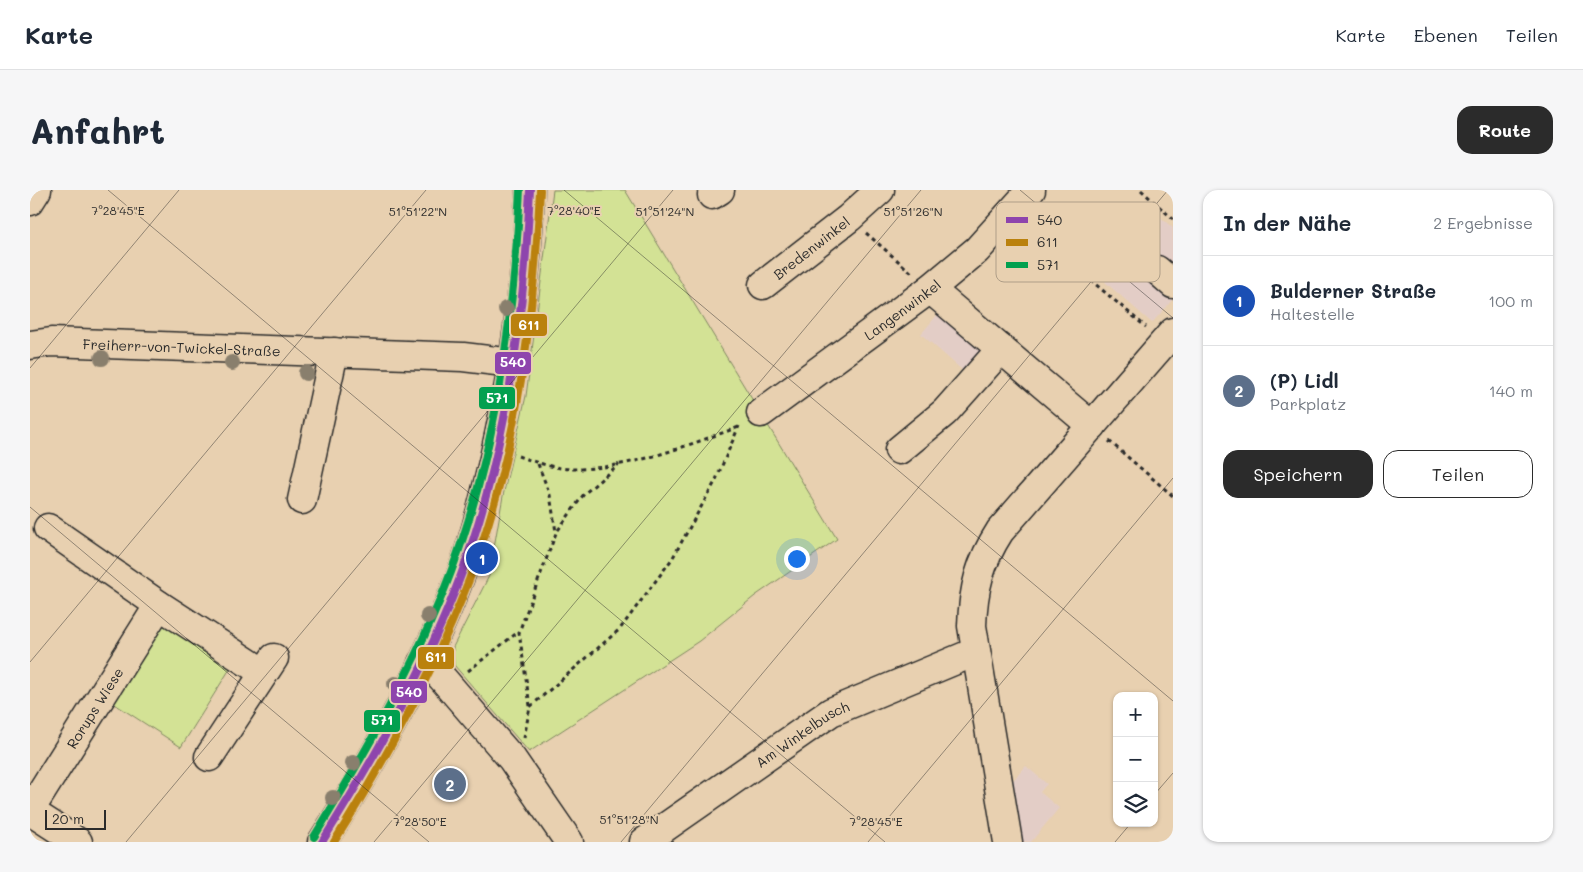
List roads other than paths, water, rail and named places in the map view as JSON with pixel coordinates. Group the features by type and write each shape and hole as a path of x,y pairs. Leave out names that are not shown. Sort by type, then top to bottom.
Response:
{"street":[{"path":"30,201 37,190"},
{"path":"322,842 388,728 422,663 454,592 482,508 513,363 522,300 530,190"},
{"name":"Bredenwinkel","path":"763,284 849,218 880,190"},
{"name":"Langenwinkel","path":"1021,202 1031,190"},
{"name":"Langenwinkel","path":"750,420 930,289 977,250 996,229"},
{"path":"930,289 1092,426"},
{"path":"1008,842 975,652 972,597 988,550 1000,531 1168,337"},
{"name":"Freiherr-von-Twickel-Straße","path":"30,344 51,342 463,357 513,363"},
{"path":"899,450 945,412 1001,349"},
{"path":"302,500 334,352"},
{"path":"48,528 159,605 269,665 209,757"},
{"name":"Rorups Wiese","path":"78,842 30,810 159,605"},
{"name":"Am Winkelbusch","path":"644,842 831,712 975,652"},
{"path":"422,663 437,672 512,759 569,842"}],"place":[{"name":"Bulderner Straße","path":"482,558"},
{"name":"(P) Lidl","path":"450,784"}]}
